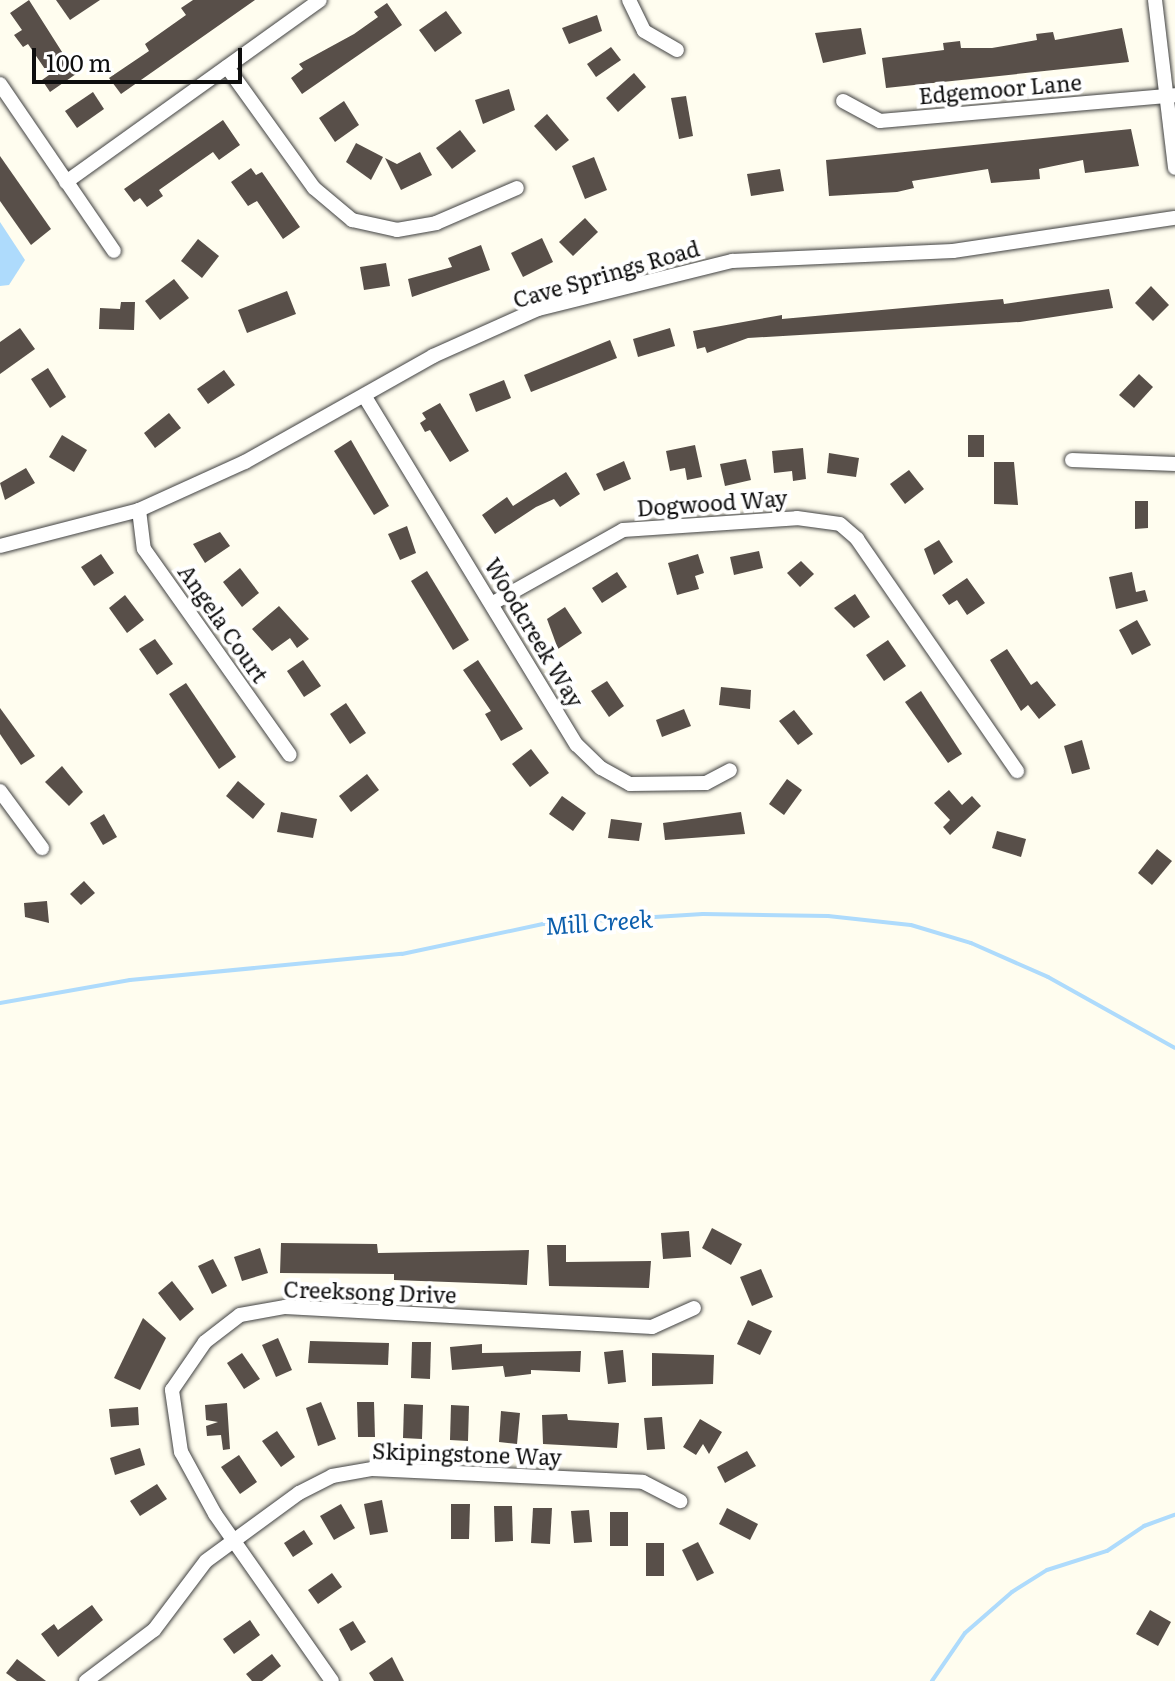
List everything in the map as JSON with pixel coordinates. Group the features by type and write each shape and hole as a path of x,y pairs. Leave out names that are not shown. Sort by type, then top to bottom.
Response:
{"street":[{"path":"66,182 320,0"},
{"path":"629,0 644,31 677,50"},
{"path":"1155,0 1170,95 1175,168"},
{"path":"227,67 314,188 352,220 397,230 436,223 517,188"},
{"path":"0,84 114,251"},
{"name":"Edgemoor Lane","path":"843,101 880,121 1170,95"},
{"name":"Cave Springs Road","path":"0,546 139,510 245,462 433,356 538,309 732,261 953,251 1175,218"},
{"name":"Woodcreek Way","path":"365,397 577,745 601,768 630,784 664,787 706,783 730,770"},
{"path":"1072,460 1175,464"},
{"name":"Angela Court","path":"139,510 144,549 290,755"},
{"name":"Dogwood Way","path":"493,603 623,530 797,518 840,524 857,539 1017,771"},
{"path":"0,791 42,848"},
{"name":"Creeksong Drive","path":"332,1681 233,1539 181,1452 172,1390 205,1342 240,1315 285,1307 652,1327 694,1308"},
{"name":"Skipingstone Way","path":"86,1681 154,1630 206,1561 299,1493 332,1476 372,1469 643,1482 680,1501"}],"water":[{"path":"0,222 25,260 9,285 0,286"}],"building":[{"path":"29,0 76,74 50,92 42,80 49,75 28,44 23,47 14,35 22,30 10,13"},
{"path":"56,0 100,0 70,20"},
{"path":"193,0 255,0 121,94 109,78 149,51 145,44 186,15 181,8"},
{"path":"387,3 402,25 302,94 291,78 303,69 299,64 354,34 378,17 374,12"},
{"path":"446,11 462,33 435,52 419,30"},
{"path":"597,15 602,31 569,44 562,28"},
{"path":"861,28 866,54 823,63 815,33"},
{"path":"1122,28 1129,62 886,88 882,58 944,50 943,43 960,41 961,48 992,48 1037,40 1036,34 1053,32 1055,40"},
{"path":"611,47 621,60 596,77 587,64"},
{"path":"634,73 646,87 618,112 606,98"},
{"path":"509,89 515,110 483,124 475,100"},
{"path":"93,92 104,109 77,128 65,111"},
{"path":"686,96 693,136 679,139 671,98"},
{"path":"344,101 359,125 335,142 319,118"},
{"path":"547,114 569,140 556,151 534,126"},
{"path":"223,120 240,145 219,160 213,152 159,190 163,196 147,207 140,198 134,202 124,189"},
{"path":"1131,129 1139,166 1085,173 1083,160 1039,169 1040,179 991,183 988,169 912,181 914,188 897,192 829,196 826,160"},
{"path":"460,130 476,151 452,169 436,148"},
{"path":"356,143 383,157 371,180 346,162"},
{"path":"420,152 432,175 401,190 385,158 397,164"},
{"path":"0,156 51,229 31,245 0,201"},
{"path":"594,157 607,190 585,199 572,166"},
{"path":"251,168 256,175 262,172 300,227 283,239 257,201 248,206 231,182"},
{"path":"780,169 784,191 751,196 747,174"},
{"path":"585,218 598,232 573,256 559,242"},
{"path":"542,238 553,262 523,277 511,253"},
{"path":"198,239 219,256 202,278 181,261"},
{"path":"481,245 490,270 412,297 408,279 452,267 448,258"},
{"path":"386,263 390,286 364,290 360,267"},
{"path":"174,279 189,298 160,320 145,301"},
{"path":"1151,286 1169,305 1153,321 1135,303"},
{"path":"1109,289 1113,308 1020,322 748,338 707,353 705,347 697,349 693,331 782,315 782,319 1003,299 1004,304"},
{"path":"287,291 296,314 247,333 238,310"},
{"path":"121,302 135,302 134,330 99,329 100,308 120,309"},
{"path":"20,328 35,349 0,374 0,342"},
{"path":"670,328 675,346 638,357 633,339"},
{"path":"610,340 617,358 531,392 524,375"},
{"path":"48,368 66,397 50,408 31,379"},
{"path":"224,370 235,385 208,404 197,389"},
{"path":"1139,374 1153,387 1134,408 1119,395"},
{"path":"504,380 511,398 476,412 469,394"},
{"path":"440,403 469,451 450,462 430,430 425,432 420,423 426,419 422,413"},
{"path":"169,413 181,428 155,448 144,433"},
{"path":"62,435 87,450 74,472 49,457"},
{"path":"968,435 984,435 984,457 968,457"},
{"path":"351,440 389,506 374,515 334,451"},
{"path":"695,445 702,477 687,480 685,468 670,471 666,451"},
{"path":"803,448 806,479 793,481 792,471 774,473 772,451"},
{"path":"829,453 859,458 856,477 827,473"},
{"path":"746,459 751,480 725,486 720,464"},
{"path":"624,461 631,479 604,491 596,474"},
{"path":"994,462 1014,462 1018,505 994,504"},
{"path":"26,468 35,483 5,500 0,483"},
{"path":"909,470 924,489 905,504 890,484"},
{"path":"566,472 580,494 560,507 554,499 495,534 482,515 507,497 513,506"},
{"path":"1135,501 1148,501 1148,528 1135,529"},
{"path":"407,526 416,553 400,560 388,534"},
{"path":"220,532 230,546 205,563 193,544"},
{"path":"939,540 953,562 934,575 924,549"},
{"path":"759,551 763,568 734,575 730,557"},
{"path":"101,554 114,573 94,586 81,567"},
{"path":"698,554 704,573 695,576 699,589 677,595 668,563"},
{"path":"801,561 814,574 800,587 787,573"},
{"path":"240,568 259,593 242,607 223,582"},
{"path":"427,571 469,640 453,650 411,581"},
{"path":"617,572 627,587 602,603 592,588"},
{"path":"1132,572 1136,592 1145,590 1148,601 1116,609 1109,577"},
{"path":"967,578 985,603 967,615 957,600 949,605 942,595"},
{"path":"855,594 870,617 854,628 834,608"},
{"path":"125,595 144,620 127,633 109,608"},
{"path":"279,606 309,639 297,648 290,638 272,651 252,629"},
{"path":"565,607 582,633 558,649 547,619"},
{"path":"1137,620 1151,645 1132,655 1119,630"},
{"path":"155,639 173,664 157,675 139,649"},
{"path":"888,640 906,666 884,681 866,655"},
{"path":"1007,649 1031,685 1037,681 1056,705 1039,719 1028,705 1021,711 990,660"},
{"path":"303,660 321,686 304,697 287,671"},
{"path":"478,660 523,729 501,741 485,714 491,711 463,670"},
{"path":"607,681 624,706 609,717 591,691"},
{"path":"186,683 236,757 219,769 169,694"},
{"path":"721,687 751,690 750,709 719,705"},
{"path":"921,691 962,754 948,763 905,702"},
{"path":"346,703 366,733 350,744 330,714"},
{"path":"0,708 35,756 21,765 0,734"},
{"path":"684,709 691,726 662,737 656,720"},
{"path":"794,710 813,734 798,745 779,721"},
{"path":"1082,740 1090,769 1072,774 1064,746"},
{"path":"531,749 549,773 530,787 512,764"},
{"path":"62,766 83,792 69,806 45,782"},
{"path":"367,774 379,790 351,812 339,796"},
{"path":"787,779 802,790 784,815 769,804"},
{"path":"238,781 265,804 253,819 226,796"},
{"path":"949,790 962,805 972,796 981,806 950,835 943,827 950,820 934,803"},
{"path":"562,796 586,813 573,831 549,814"},
{"path":"281,812 317,819 313,838 277,832"},
{"path":"741,812 745,834 665,840 663,823"},
{"path":"104,814 117,837 103,845 90,823"},
{"path":"611,819 642,823 639,841 608,838"},
{"path":"997,831 1026,839 1021,857 992,848"},
{"path":"1157,849 1172,861 1152,885 1138,873"},
{"path":"84,881 95,893 81,905 70,894"},
{"path":"47,901 49,923 25,917 24,903"},
{"path":"712,1228 742,1244 731,1265 702,1248"},
{"path":"689,1231 691,1257 663,1259 661,1233"},
{"path":"281,1243 377,1244 378,1253 529,1250 527,1285 394,1280 394,1274 280,1273"},
{"path":"547,1245 566,1245 566,1262 651,1261 649,1288 549,1286"},
{"path":"260,1248 268,1273 242,1281 234,1257"},
{"path":"213,1259 227,1286 212,1294 198,1266"},
{"path":"761,1269 773,1297 752,1306 740,1277"},
{"path":"172,1281 194,1309 180,1321 158,1293"},
{"path":"143,1318 166,1338 140,1390 114,1378"},
{"path":"748,1320 772,1331 760,1355 737,1344"},
{"path":"278,1338 292,1370 276,1377 262,1345"},
{"path":"310,1341 389,1343 388,1365 308,1363"},
{"path":"412,1342 431,1342 430,1379 411,1378"},
{"path":"482,1344 482,1353 581,1351 580,1372 531,1370 531,1374 505,1377 503,1366 452,1370 450,1347"},
{"path":"623,1350 626,1382 608,1384 604,1352"},
{"path":"242,1353 260,1379 244,1389 227,1363"},
{"path":"652,1353 714,1355 713,1384 652,1386"},
{"path":"321,1402 336,1439 318,1446 306,1408"},
{"path":"357,1402 374,1402 375,1437 358,1437"},
{"path":"227,1403 230,1449 223,1450 221,1435 207,1436 206,1426 218,1422 206,1420 205,1405"},
{"path":"404,1404 423,1405 422,1439 403,1438"},
{"path":"451,1405 469,1406 468,1441 450,1440"},
{"path":"138,1407 139,1425 111,1427 109,1409"},
{"path":"501,1411 520,1413 517,1444 499,1442"},
{"path":"567,1414 568,1420 619,1423 617,1448 543,1444 542,1415"},
{"path":"662,1417 665,1449 647,1450 644,1418"},
{"path":"700,1419 722,1432 709,1454 703,1444 696,1455 683,1447"},
{"path":"277,1431 295,1457 281,1467 262,1441"},
{"path":"140,1448 145,1465 115,1475 110,1458"},
{"path":"747,1451 756,1466 725,1483 717,1467"},
{"path":"239,1455 257,1482 240,1494 221,1467"},
{"path":"157,1484 167,1499 140,1516 130,1501"},
{"path":"382,1500 388,1532 370,1535 364,1504"},
{"path":"341,1504 355,1528 334,1540 320,1516"},
{"path":"451,1504 470,1504 469,1539 451,1539"},
{"path":"494,1506 512,1506 513,1541 495,1542"},
{"path":"533,1508 552,1508 550,1544 531,1543"},
{"path":"727,1508 758,1524 750,1540 719,1524"},
{"path":"589,1510 592,1542 574,1543 571,1511"},
{"path":"610,1512 628,1512 628,1546 610,1546"},
{"path":"304,1530 313,1544 293,1557 284,1543"},
{"path":"698,1542 714,1573 697,1581 682,1550"},
{"path":"646,1543 664,1543 664,1576 646,1576"},
{"path":"332,1573 342,1587 318,1604 308,1590"},
{"path":"92,1605 103,1620 58,1657 41,1634 54,1624 58,1630"},
{"path":"1150,1610 1171,1622 1158,1646 1136,1634"},
{"path":"250,1620 260,1635 234,1654 223,1639"},
{"path":"353,1621 366,1642 351,1651 339,1629"},
{"path":"272,1654 281,1666 262,1681 252,1681 246,1674"},
{"path":"392,1657 404,1681 374,1681 369,1673"},
{"path":"17,1659 46,1681 17,1681 6,1673"}],"waterway":[{"name":"Mill Creek","path":"0,1003 130,980 402,954 543,924 703,914 828,916 911,925 971,943 1048,977 1175,1048"},
{"path":"932,1681 965,1633 1012,1592 1047,1570 1107,1551 1144,1526 1175,1515"}]}
